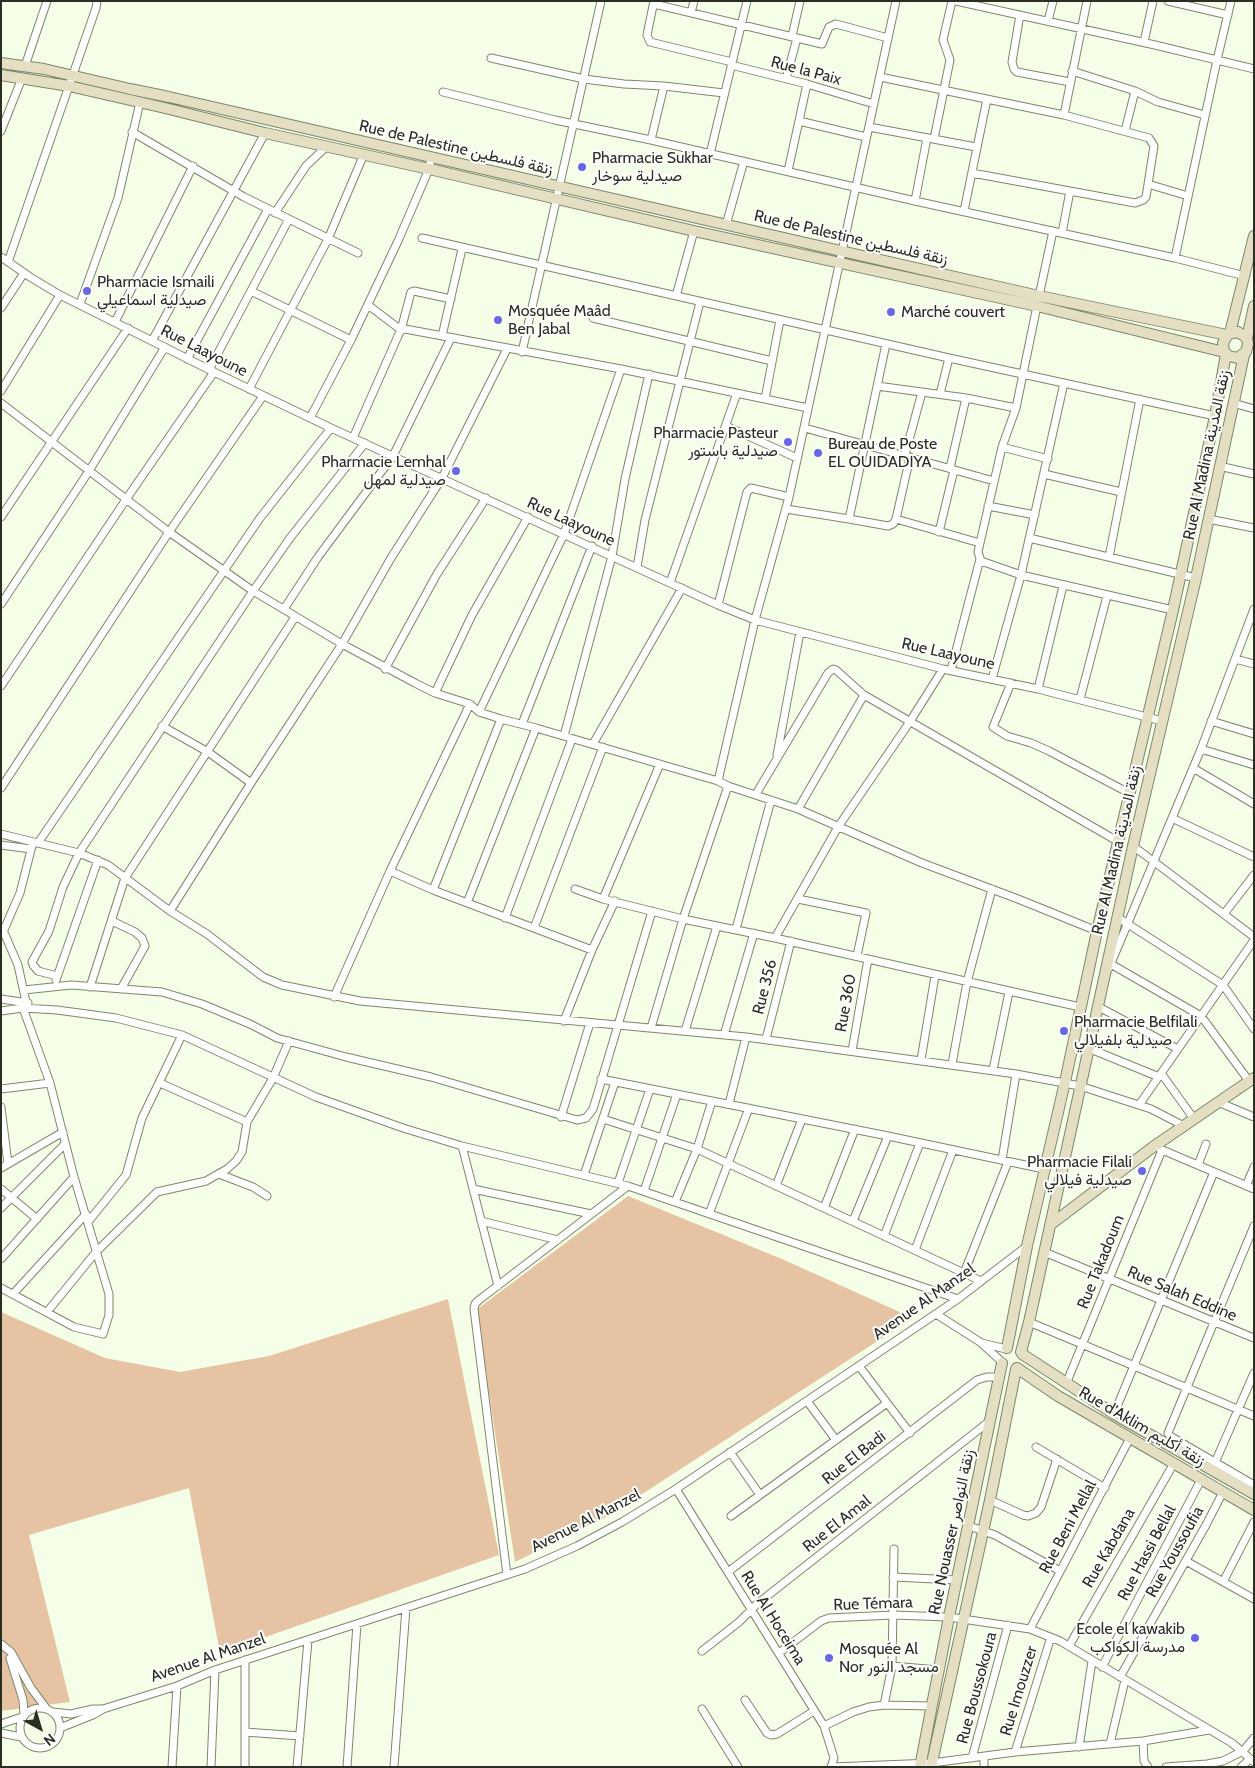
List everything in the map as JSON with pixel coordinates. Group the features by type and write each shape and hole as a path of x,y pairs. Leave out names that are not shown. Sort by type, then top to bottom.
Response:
{"main road":[{"name":"Rue de Palestine زنقة فلسطين","path":"1,63 44,69 70,81 140,102 264,132 694,230 1229,334"},
{"name":"Rue de Palestine زنقة فلسطين","path":"1,75 70,81 169,97 726,225 840,257 1225,353"},
{"path":"1254,236 1229,334 1223,343 1225,353 1237,358 1248,354 1254,306"},
{"path":"1229,334 1238,332 1249,340"},
{"name":"Rue Al Madina زنقة المدينة","path":"1007,1349 1027,1246 1065,1082 1097,931 1181,574 1215,416 1225,353"},
{"name":"Rue Al Madina زنقة المدينة","path":"1022,1353 1097,1006 1109,963 1133,846 1196,578 1233,403 1248,354"},
{"path":"1050,1225 1251,1079"},
{"path":"1014,1348 1022,1353 1023,1361 1016,1369 1009,1369 1002,1362 1001,1356 1007,1349 1014,1348"},
{"name":"Rue d’Aklim زنقة أكليم","path":"1022,1353 1066,1384 1114,1414 1214,1466 1254,1494"},
{"name":"Rue Nouasser زنقة النواصر","path":"920,1765 1002,1362"},
{"name":"Rue d’Aklim زنقة أكليم","path":"1016,1369 1058,1396 1202,1478 1254,1510"},
{"name":"Rue Nouasser زنقة النواصر","path":"932,1765 990,1500 1016,1369"}],"street":[{"path":"25,66 47,1"},
{"path":"4,259 70,81 97,1"},
{"path":"522,352 602,1"},
{"path":"691,13 694,1"},
{"path":"710,154 747,1"},
{"path":"786,79 800,1"},
{"path":"718,781 755,620 789,497 896,1"},
{"path":"915,201 930,139 945,90 950,60 943,40 952,1"},
{"path":"956,1 990,5 1020,15 1144,42 1254,69"},
{"path":"1048,21 1053,1"},
{"path":"1064,115 1080,28 1087,1"},
{"path":"1144,42 1153,1"},
{"path":"1168,1 1228,15"},
{"path":"1175,258 1231,1"},
{"path":"654,2 691,13 822,44 829,27 836,24 888,38"},
{"name":"Rue la Paix","path":"654,2 647,35 650,42 874,104"},
{"path":"1020,15 1012,62 1014,69 1017,72 1070,82"},
{"path":"491,58 584,79 724,93"},
{"path":"1072,71 1135,91 1158,102 1205,115"},
{"path":"880,77 1064,115 1148,138 1154,146 1146,197 1135,203 972,173"},
{"path":"1,131 22,78"},
{"path":"788,171 807,84"},
{"path":"652,140 664,86"},
{"path":"1125,131 1135,91"},
{"path":"444,92 915,201 1062,232 1245,276"},
{"path":"964,210 987,99"},
{"path":"80,304 116,203 140,102"},
{"path":"798,121 866,137"},
{"path":"869,126 976,148"},
{"path":"132,132 275,213 358,253"},
{"path":"152,341 264,132"},
{"path":"275,213 306,166 328,146"},
{"path":"249,389 328,239 364,154"},
{"path":"310,418 351,340 398,241 429,169 431,158"},
{"path":"726,225 744,161"},
{"path":"115,322 193,166"},
{"path":"1148,184 1188,196"},
{"path":"1062,232 1070,191"},
{"path":"187,360 268,209"},
{"path":"1,686 211,371 289,219"},
{"path":"676,296 694,230"},
{"path":"1039,296 1053,231"},
{"path":"422,238 462,249 1215,416"},
{"path":"442,336 462,249"},
{"name":"Rue Laayoune","path":"4,259 60,295 128,328 187,360 392,456 718,605 755,620 943,669 1038,689 1162,722"},
{"path":"1,308 24,273"},
{"path":"251,291 351,340"},
{"path":"353,438 402,330 410,292 414,291 451,299"},
{"path":"1,391 60,295"},
{"path":"637,567 645,520 700,302"},
{"path":"368,305 402,330 407,329 522,352 621,368 808,408"},
{"path":"952,670 980,559 978,552 1002,447 1016,408 1024,375 1037,306"},
{"path":"593,318 772,361"},
{"path":"765,399 780,320"},
{"path":"1,517 128,328"},
{"path":"284,609 318,557 392,456 451,338"},
{"path":"849,519 886,344"},
{"path":"1,604 89,470 165,348"},
{"path":"170,911 342,644 391,558 442,478 507,349"},
{"path":"940,394 949,358"},
{"path":"480,712 564,534 621,368"},
{"path":"564,736 612,556 625,479 649,374"},
{"path":"992,679 1021,575 1064,383"},
{"path":"877,386 966,398 1016,408"},
{"path":"786,509 888,526 893,524 896,519 922,392"},
{"path":"670,582 737,393"},
{"path":"1,788 169,532 263,396"},
{"path":"939,532 966,398"},
{"path":"1108,557 1140,399"},
{"path":"1,403 169,532 252,591 385,669 435,693 470,704 480,712 500,719 604,747 718,781 728,786 798,808 922,863 1097,931"},
{"path":"1233,403 1254,409"},
{"path":"726,426 797,458"},
{"path":"1,1288 74,1327 103,1334 109,1315 109,1294 74,1177 50,1083 25,1005 24,990 18,965 2,929 20,893 34,845 260,518 331,428"},
{"path":"804,428 994,481"},
{"path":"18,965 32,962 49,931 63,887 79,853 162,726 252,591 290,538 365,443"},
{"path":"1002,447 1048,459"},
{"path":"1219,466 1254,474"},
{"path":"1044,474 1121,492"},
{"path":"718,605 747,492 752,488 789,497"},
{"path":"385,669 437,574 486,498"},
{"path":"988,506 1035,515"},
{"path":"435,693 472,615 528,517"},
{"path":"896,519 980,543"},
{"path":"1208,519 1254,528"},
{"path":"1029,538 1196,578"},
{"path":"522,724 592,546"},
{"path":"980,559 1021,575 1173,610"},
{"path":"1038,689 1063,586"},
{"path":"593,744 682,588"},
{"path":"1080,700 1107,596"},
{"path":"1251,1079 1201,1016 1109,963 1129,924 1155,862 1235,659 1251,626 1254,609"},
{"path":"90,987 125,878 296,617"},
{"path":"777,759 800,632"},
{"path":"1235,659 1254,664"},
{"path":"775,938 838,827 909,723 943,669"},
{"path":"756,794 830,670 836,670 864,695 909,723 1119,842"},
{"path":"1011,683 993,727 1007,736 1049,751 1130,794"},
{"path":"798,808 864,695"},
{"path":"334,997 390,871 470,704"},
{"path":"433,890 500,719"},
{"path":"1211,722 1254,734"},
{"path":"162,726 208,752 251,783"},
{"path":"467,903 536,728"},
{"path":"505,918 572,739"},
{"path":"534,928 604,747"},
{"path":"1201,749 1254,765"},
{"path":"603,899 660,764"},
{"path":"1193,768 1254,804"},
{"path":"651,1028 683,918 728,786"},
{"path":"736,930 771,800"},
{"path":"1172,818 1254,856"},
{"path":"1,834 34,845 79,853 98,860 170,911 207,934 263,977 282,985 360,1001 618,1026 724,1034 993,1070 1080,1086 1162,1113 1184,1126"},
{"path":"1,845 34,845"},
{"path":"1133,846 1254,938 1139,1105"},
{"path":"53,987 98,860"},
{"path":"390,871 433,890 592,950"},
{"path":"1224,914 1254,875"},
{"path":"575,889 603,899 652,911 1080,1007"},
{"path":"952,1064 967,982 992,889"},
{"path":"798,899 866,913 857,956"},
{"path":"564,1021 592,950 615,901"},
{"path":"24,990 71,985 162,992 202,1004 289,1042 431,1077 577,1120 590,1115 652,911"},
{"path":"1117,917 1223,985 1254,1028"},
{"path":"112,921 135,932 142,938 145,946 121,989"},
{"path":"685,1031 717,926"},
{"path":"724,1034 754,933"},
{"name":"Rue 356","path":"766,1039 791,941"},
{"name":"Rue 360","path":"852,1051 868,959"},
{"path":"32,962 32,965 38,971 57,976"},
{"path":"921,1060 935,976"},
{"path":"993,1070 1009,992"},
{"path":"1,999 37,1009 116,1018 182,1035 316,1097 403,1128 462,1146 628,1186 958,1299"},
{"path":"1,1011 25,1005"},
{"path":"1097,1006 1178,1049"},
{"path":"561,1116 590,1022"},
{"path":"88,1222 126,1174 142,1118 182,1035"},
{"path":"729,1104 746,1037"},
{"path":"47,1312 96,1252 157,1192 206,1182 236,1161 242,1152 247,1122 273,1078 289,1042"},
{"path":"1088,1048 1160,1075 1194,1119"},
{"path":"964,1273 1005,1161 1016,1074"},
{"path":"602,1079 1044,1169"},
{"path":"584,1175 615,1082"},
{"path":"1,1089 50,1083"},
{"path":"160,1083 247,1122"},
{"path":"618,1183 650,1089"},
{"path":"644,1191 677,1094"},
{"path":"675,1202 697,1149 712,1101"},
{"path":"1218,1102 1254,1117"},
{"path":"1,1107 5,1166 63,1132"},
{"path":"709,1214 749,1108"},
{"path":"603,1119 697,1149 981,1281"},
{"path":"776,1186 802,1119"},
{"path":"824,1208 855,1129"},
{"path":"853,1221 888,1136"},
{"path":"884,1236 920,1143"},
{"path":"1,1208 65,1144"},
{"path":"1198,1165 1206,1144"},
{"path":"462,1146 498,1286"},
{"path":"1158,1148 1254,1189"},
{"name":"Rue Takadoum","path":"1066,1384 1110,1279 1158,1148"},
{"path":"915,1250 953,1150"},
{"path":"1246,1186 1254,1167"},
{"path":"1114,1414 1214,1172"},
{"path":"219,1174 253,1187 267,1196"},
{"path":"1,1259 74,1177"},
{"path":"507,1575 474,1309 476,1304 498,1286 628,1186"},
{"path":"1,1189 36,1219"},
{"path":"473,1189 591,1214"},
{"path":"13,1294 86,1214"},
{"path":"481,1221 558,1240"},
{"path":"1254,1226 1168,1433 1214,1466 1254,1485"},
{"name":"Avenue Al Manzel","path":"60,1728 103,1709 177,1686 215,1670 525,1569 576,1546 622,1522 676,1489 958,1299 1027,1246"},
{"name":"Rue Salah Eddine","path":"1044,1252 1254,1338"},
{"path":"936,1314 980,1342 1002,1362"},
{"path":"1029,1322 1254,1416"},
{"path":"980,1342 1007,1349"},
{"path":"859,1366 910,1433"},
{"path":"1214,1466 1254,1373"},
{"name":"Rue El Badi","path":"728,1572 977,1380 987,1377 1000,1378"},
{"path":"807,1401 836,1440"},
{"path":"731,1516 887,1403"},
{"name":"Rue El Amal","path":"702,1651 991,1420"},
{"name":"Rue Beni Mellal","path":"1030,1630 1130,1438"},
{"path":"1036,1446 1105,1488"},
{"path":"730,1452 760,1495"},
{"path":"990,1500 1023,1515 1028,1516 1036,1513 1041,1507 1057,1459"},
{"name":"Rue Kabdana","path":"1068,1646 1174,1463"},
{"name":"Rue Hassi Bellal","path":"1102,1666 1202,1478"},
{"name":"Rue Al Hoceima","path":"676,1489 824,1726 834,1758 831,1767"},
{"name":"Rue Youssoufia","path":"1110,1744 1122,1678 1223,1492"},
{"path":"1223,1582 1254,1522"},
{"path":"969,1526 1007,1541 1060,1571"},
{"path":"884,1704 892,1666 894,1549"},
{"path":"1186,1561 1251,1598 1254,1588"},
{"path":"893,1577 957,1580"},
{"path":"394,1767 406,1608"},
{"name":"Rue Témara","path":"779,1654 825,1619 893,1615 949,1617 1030,1630 1051,1637 1068,1646 1243,1751 1252,1760"},
{"path":"347,1767 357,1624"},
{"name":"Rue Boussokoura","path":"972,1758 1008,1626"},
{"name":"Rue Imouzzer","path":"1015,1752 1051,1637"},
{"path":"297,1767 308,1640"},
{"path":"1,1733 21,1737 31,1746 44,1748 55,1741 60,1728 53,1712 46,1708 34,1694 4,1646"},
{"path":"4,1646 21,1692 23,1716 19,1727 21,1737"},
{"path":"244,1767 246,1660"},
{"path":"1079,1747 1092,1661"},
{"path":"892,1666 938,1670"},
{"path":"211,1767 215,1670"},
{"path":"172,1767 177,1686"},
{"path":"745,1700 771,1736 814,1711"},
{"path":"824,1726 853,1712 884,1704 931,1706"},
{"path":"1,1724 23,1716 34,1708 46,1708"},
{"name":"Avenue Al Manzel","path":"53,1712 71,1714 93,1709 103,1709"},
{"path":"702,1709 738,1767"},
{"path":"831,1767 932,1765 1015,1752 1143,1741 1209,1730"},
{"path":"245,1732 300,1736"},
{"path":"1166,1767 1215,1763 1243,1751 1254,1738"},
{"path":"1143,1741 1144,1760 1148,1767"},
{"path":"984,1757 984,1767"},
{"path":"1241,1767 1252,1760"}],"shaded area":[{"path":"628,1196 782,1259 913,1318 610,1515 515,1562 476,1310"},
{"path":"448,1299 499,1555 220,1653 189,1488 29,1535 70,1702 1,1711 1,1312 105,1358 180,1372 269,1356"}],"place":[{"name":"Pharmacie Sukhar صيدلية سوخار","path":"582,167"},
{"name":"Pharmacie Ismaili صيدلية اسماعيلي","path":"87,291"},
{"name":"Marché couvert","path":"891,312"},
{"name":"Mosquée Maâd Ben Jabal","path":"498,320"},
{"name":"Pharmacie Pasteur صيدلية باستور","path":"788,442"},
{"name":"Bureau de Poste EL OUIDADIYA","path":"818,453"},
{"name":"Pharmacie Lemhal صيدلية لمهل","path":"456,471"},
{"name":"Pharmacie Belfilali صيدلية بلفيلالي","path":"1064,1031"},
{"name":"Pharmacie Filali صيدلية فيلالي","path":"1142,1171"},
{"name":"Ecole el kawakib مدرسة الكواكب","path":"1195,1638"},
{"name":"Mosquée Al Nor مسجد النور","path":"829,1658"}]}
